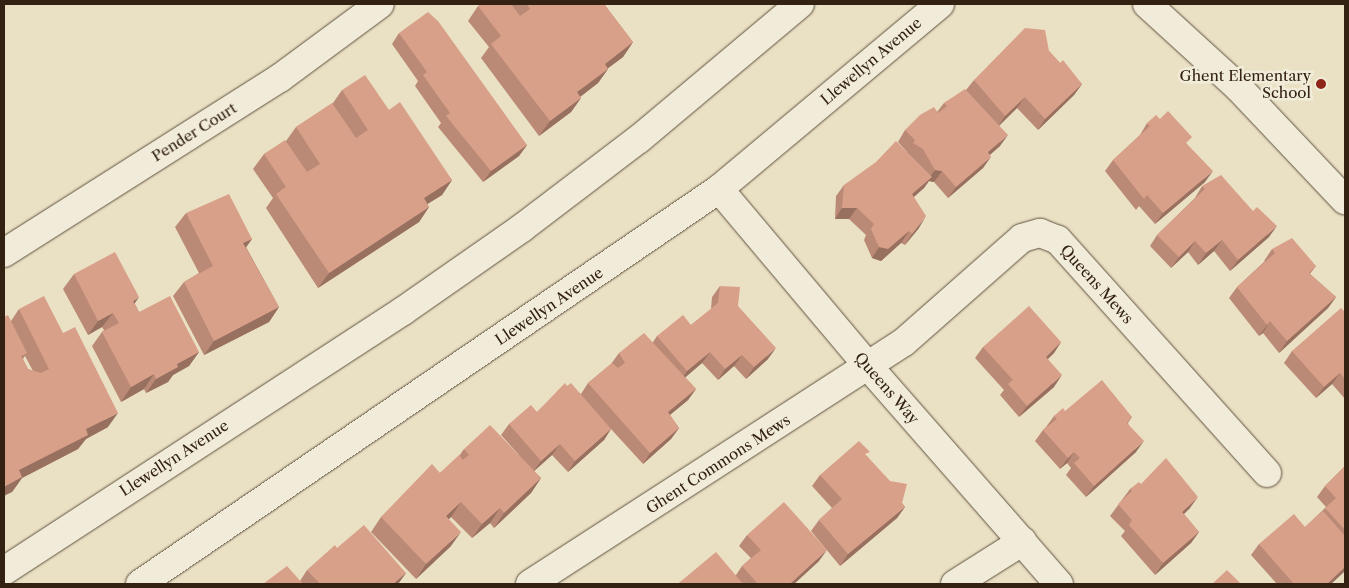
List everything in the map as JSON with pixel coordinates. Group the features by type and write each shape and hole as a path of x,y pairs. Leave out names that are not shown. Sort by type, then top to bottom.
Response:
{"street":[{"name":"Pender Court","path":"4,254 280,78 380,4"},
{"name":"Llewellyn Avenue","path":"4,571 403,311 514,233 638,139 800,4"},
{"name":"Llewellyn Avenue","path":"140,584 719,189 940,4"},
{"path":"1148,4 1238,87 1345,200"},
{"name":"Queens Way","path":"719,189 868,366 1059,584"},
{"name":"Queens Mews","path":"904,342 1022,238 1040,233 1049,236 1058,240 1267,473"},
{"name":"Ghent Commons Mews","path":"530,584 904,342"},
{"path":"955,584 1023,541"}],"building":[{"path":"482,4 511,4 520,16 530,9 527,4 604,4 633,42 605,64 608,69 577,92 581,98 550,121 491,44 501,36 478,6"},
{"path":"428,12 438,21 527,145 491,171 446,116 450,113 423,75 427,72 399,33"},
{"path":"1025,28 1045,30 1049,51 1060,63 1063,60 1082,84 1045,119 1025,97 1005,116 974,80"},
{"path":"365,75 389,110 400,102 452,180 424,198 429,207 329,273 276,194 286,187 264,154 285,140 307,172 320,164 296,127 332,103 356,138 368,130 342,90"},
{"path":"965,89 1008,135 988,152 991,157 956,187 942,171 935,170 923,149 913,143 915,140 905,130 920,115 934,107 938,113 947,106 944,103"},
{"path":"1168,111 1192,137 1186,143 1213,171 1163,213 1147,195 1144,199 1113,160 1150,126 1147,123 1156,115 1160,119"},
{"path":"896,141 932,177 912,194 926,216 912,234 909,231 888,249 879,247 871,229 874,224 857,208 842,208 844,185 876,162"},
{"path":"1221,175 1253,211 1257,207 1277,226 1238,260 1222,240 1206,253 1195,241 1179,257 1157,235 1205,189 1202,186"},
{"path":"229,194 252,239 243,243 279,307 214,341 184,282 213,266 186,213"},
{"path":"1292,238 1316,266 1309,273 1336,297 1287,341 1270,321 1267,325 1237,287 1275,253 1272,249"},
{"path":"115,252 139,297 133,301 139,312 170,296 199,352 177,364 178,367 156,379 154,374 131,387 102,332 119,323 113,313 98,321 74,274"},
{"path":"720,286 740,287 738,306 776,348 754,367 742,355 725,369 710,352 687,371 657,336 683,315 691,325 718,303"},
{"path":"44,296 63,333 75,327 118,413 86,429 88,435 19,470 22,477 4,487 4,317 8,315 27,353 21,356 28,369 41,373 49,369 19,309"},
{"path":"1029,306 1061,342 1046,357 1062,375 1027,406 1008,384 1013,380 983,347"},
{"path":"1341,308 1345,312 1345,379 1340,373 1324,387 1292,351"},
{"path":"644,333 696,389 668,412 679,428 650,453 588,383 612,363 618,368 625,363 619,353"},
{"path":"1102,380 1132,417 1127,423 1144,441 1094,486 1074,463 1080,458 1074,452 1068,458 1043,430 1057,419 1054,416 1063,408 1065,411"},
{"path":"565,383 567,386 571,383 611,429 575,461 560,444 541,461 509,424 531,405 537,412"},
{"path":"490,425 541,478 504,513 500,508 482,524 461,502 446,516 461,532 426,564 381,517 432,464 440,473 459,455 463,460 469,455 464,449"},
{"path":"859,441 870,452 865,454 890,481 907,484 902,503 905,507 848,554 819,520 842,499 820,475"},
{"path":"1166,458 1198,497 1182,512 1199,532 1163,563 1129,525 1132,520 1118,504 1132,491 1130,489 1139,482 1141,484"},
{"path":"1345,466 1345,530 1325,508 1336,498 1325,486"},
{"path":"784,502 827,550 790,584 758,584 742,566 761,550 747,535"},
{"path":"1323,511 1345,536 1345,567 1327,584 1294,584 1259,544 1294,514 1305,527"},
{"path":"364,525 406,573 393,584 320,584 307,570 335,545 337,548"},
{"path":"716,552 743,584 682,584 680,582"},
{"path":"287,566 303,584 263,584"},
{"path":"1227,570 1241,584 1212,584"}],"place":[{"name":"Ghent Elementary School","path":"1321,84"}]}
